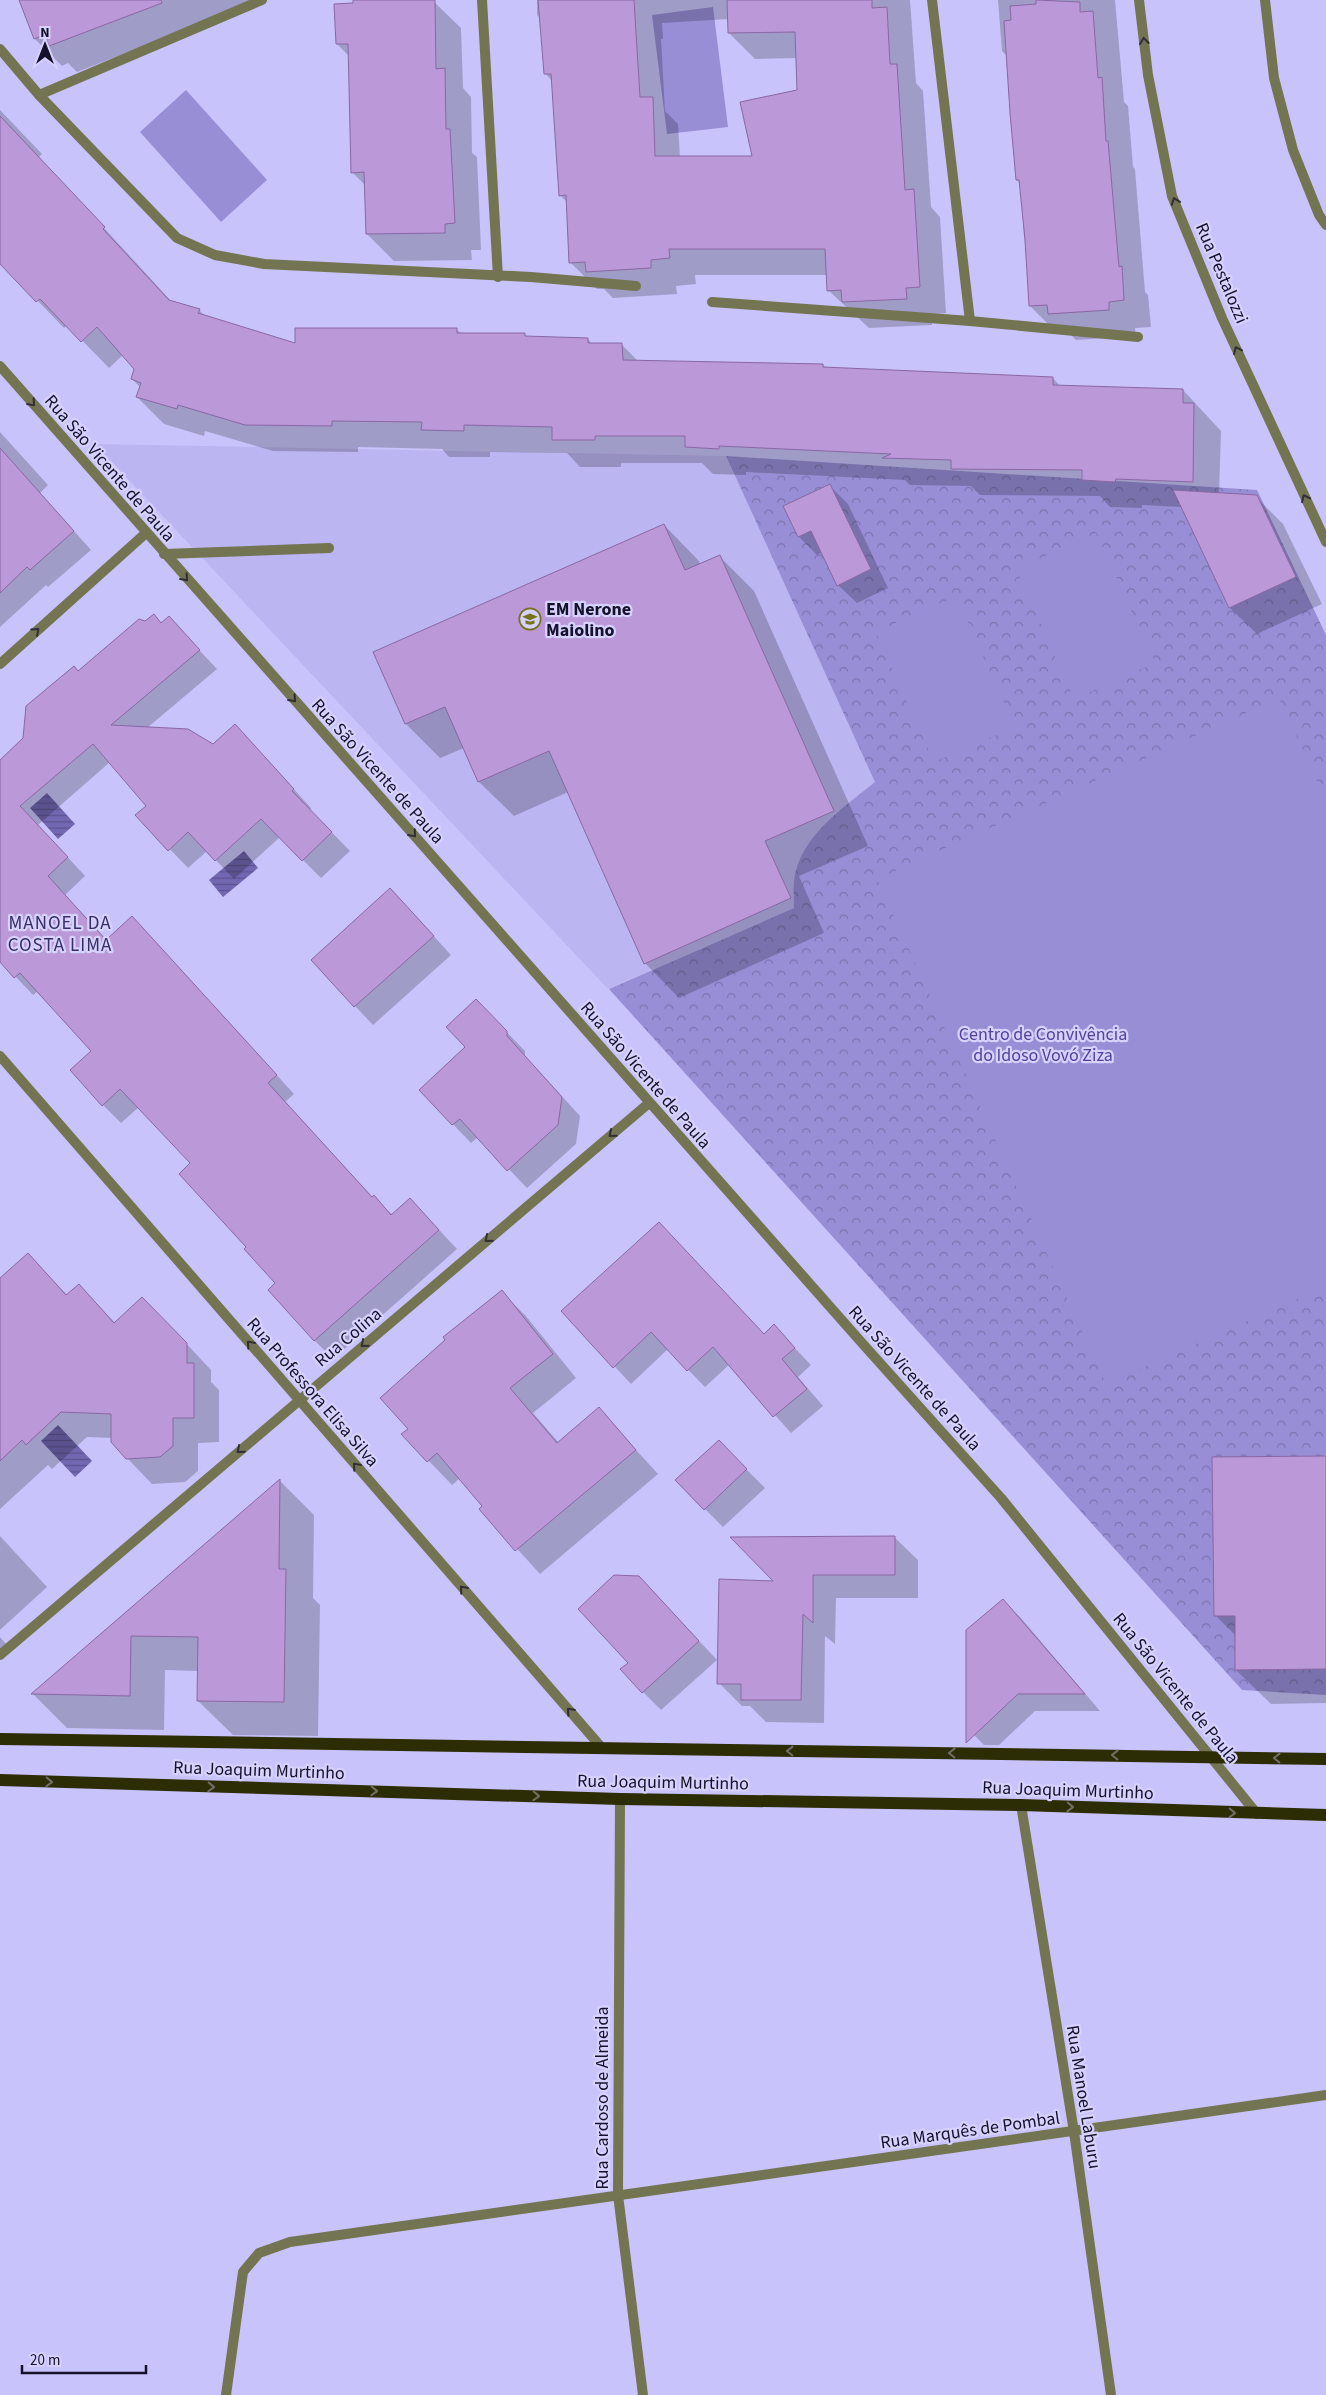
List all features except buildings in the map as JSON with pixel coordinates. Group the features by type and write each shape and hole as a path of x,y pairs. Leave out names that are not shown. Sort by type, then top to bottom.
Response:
{"main road":[{"name":"Rua Joaquim Murtinho","path":"0,1739 1326,1758"},
{"name":"Rua Joaquim Murtinho","path":"0,1780 620,1799 1021,1805 1326,1815"}],"street":[{"path":"39,94 262,0"},
{"path":"482,0 498,278"},
{"path":"932,0 970,321"},
{"name":"Rua Pestalozzi","path":"1139,0 1148,74 1172,196 1222,318 1326,542"},
{"path":"1265,0 1274,78 1293,150 1319,215 1326,225"},
{"path":"0,49 39,94 177,238 215,255 264,264 498,278 531,278 636,286"},
{"path":"712,302 970,321 1138,337"},
{"name":"Rua São Vicente de Paula","path":"0,366 649,1103 1001,1498 1257,1814"},
{"path":"0,664 146,533"},
{"path":"164,554 328,548"},
{"name":"Rua Professora Elisa Silva","path":"0,1056 602,1748"},
{"name":"Rua Colina","path":"0,1655 649,1103"},
{"name":"Rua Cardoso de Almeida","path":"620,1799 618,2195 643,2395"},
{"name":"Rua Manoel Laburu","path":"1021,1805 1074,2132 1111,2395"},
{"name":"Rua Marquês de Pombal","path":"226,2395 243,2272 259,2253 290,2242 1326,2095"}],"shaded area":[{"name":"EM Nerone Maiolino","path":"95,444 726,456 876,782 841,810 815,835 794,881 794,908 608,989"},
{"path":"47,793 75,824 58,839 30,808"},
{"path":"244,851 258,868 223,897 209,880"},
{"path":"58,1425 92,1461 75,1477 41,1441"}],"green space":[{"path":"713,7 728,127 667,134 652,15"},
{"path":"186,90 267,180 221,222 140,132"},
{"name":"Centro de Convivência do Idoso Vovó Ziza","path":"726,456 1257,490 1326,635 1326,1695 1242,1690 609,989 794,908 794,881 798,865 813,837 837,813 875,782"},
{"path":"1096,533 1155,663 1074,699 1016,569"},
{"path":"956,596 1015,727 934,762 876,632"},
{"path":"1279,698 1326,801 1326,1286 1106,1384 877,879"}],"place":[{"name":"EM Nerone Maiolino","path":"530,619"}],"district":[{"name":"MANOEL DA COSTA LIMA","path":"60,933"}]}
